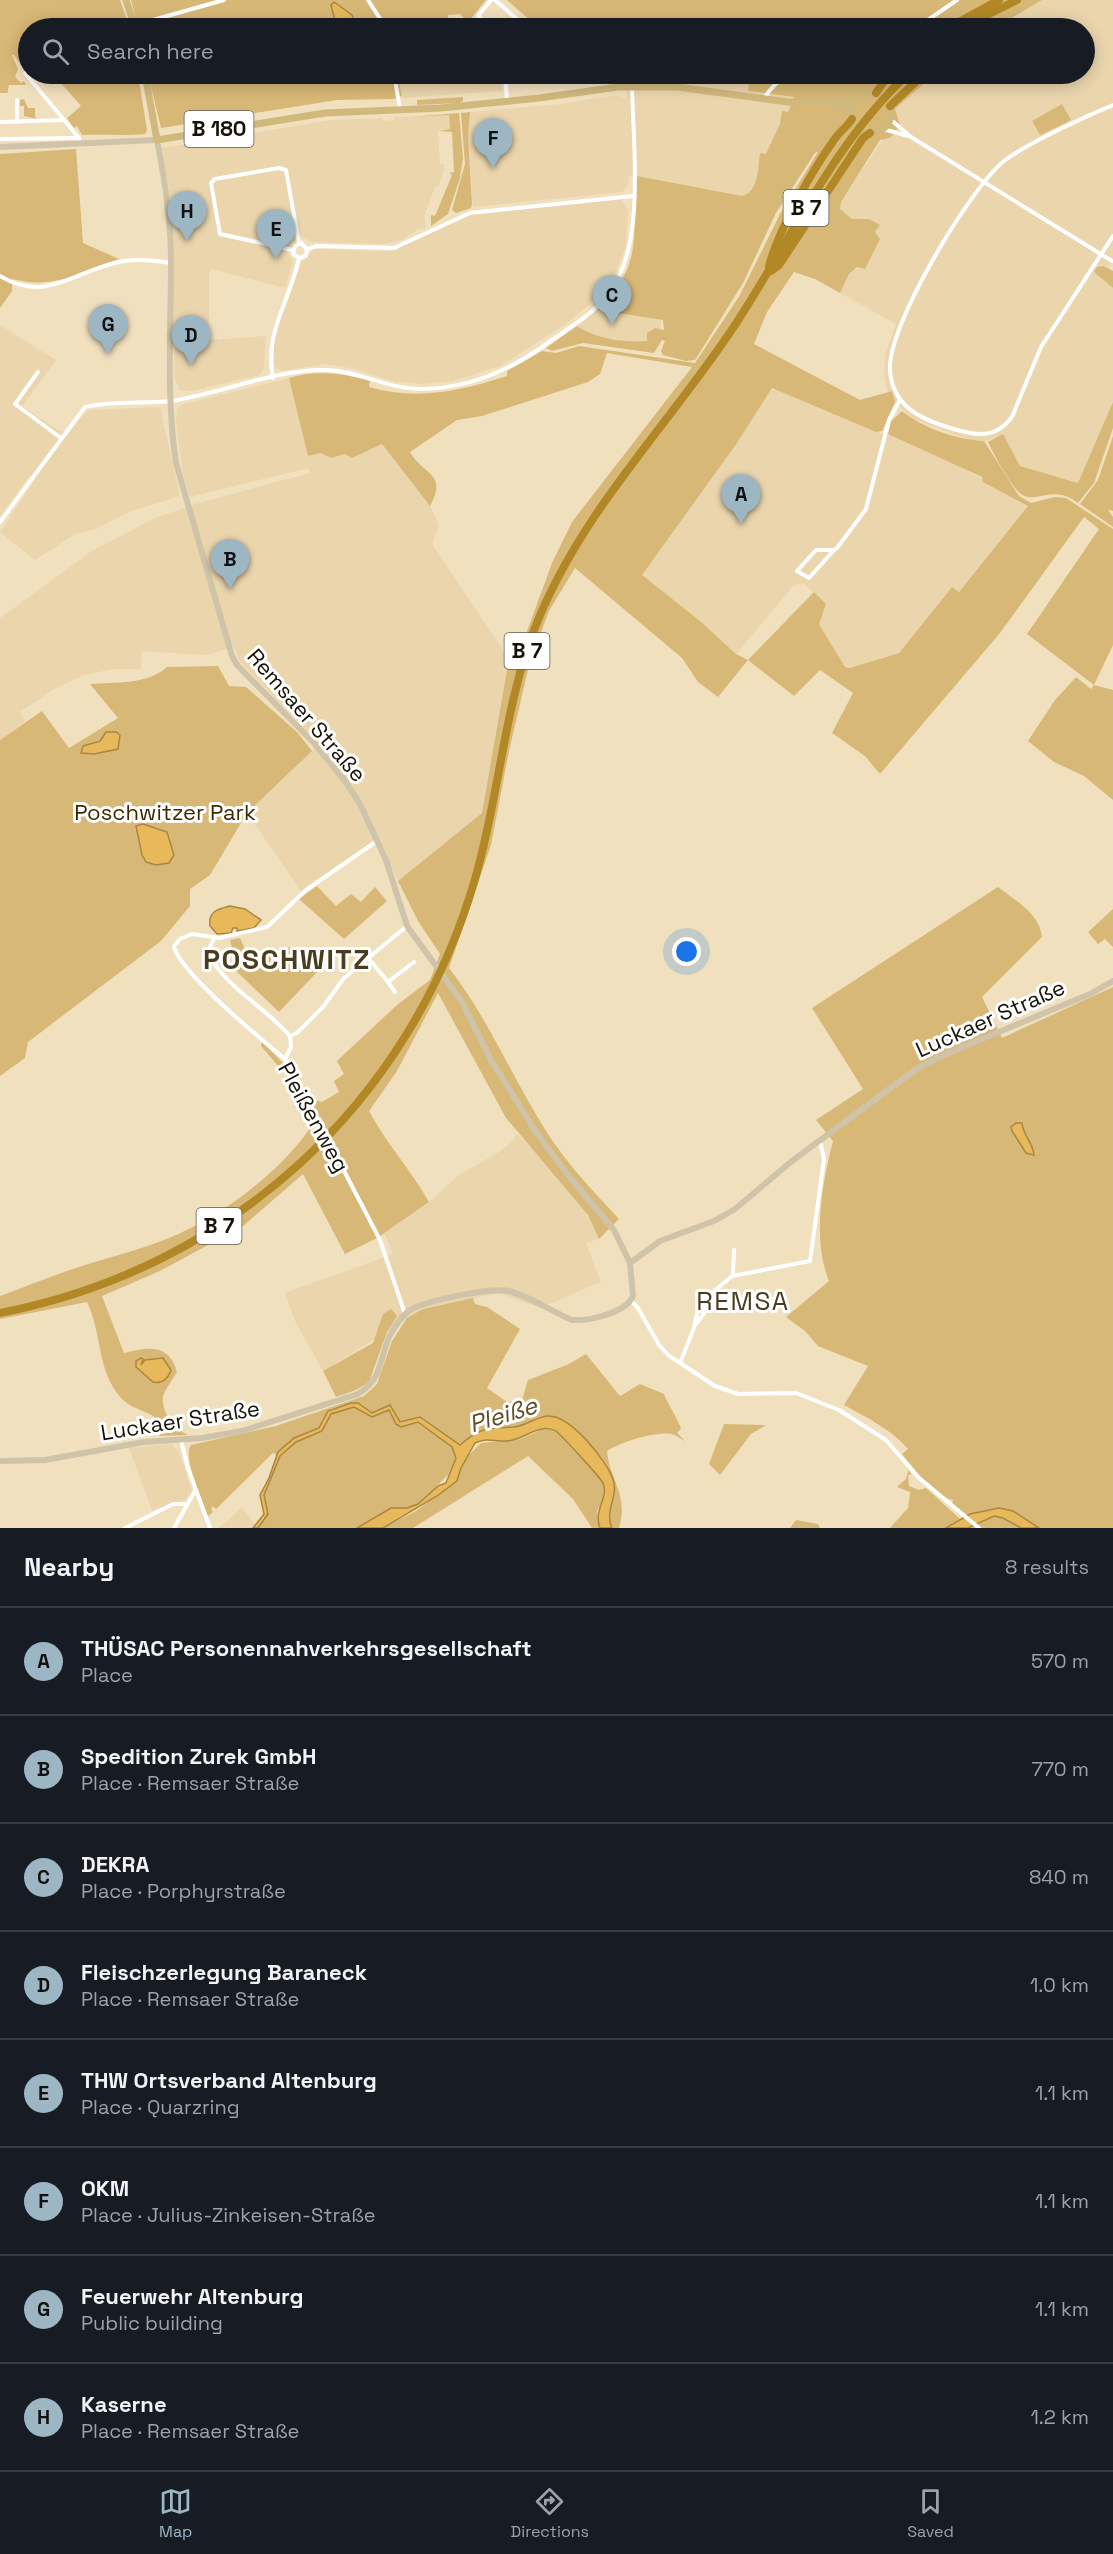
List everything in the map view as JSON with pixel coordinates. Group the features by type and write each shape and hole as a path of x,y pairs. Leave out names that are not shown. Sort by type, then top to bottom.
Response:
{"highway":[{"path":"966,18 999,0"},
{"path":"981,18 1006,0"},
{"path":"984,18 1017,0"},
{"path":"876,93 882,84"},
{"name":"B 7","path":"0,1313 80,1293 102,1285 160,1260 200,1238 257,1200 322,1144 394,1056 446,961 466,908 481,857 527,650 559,574 586,526 697,380 766,276 848,140 897,84"},
{"path":"890,106 913,84"},
{"path":"766,276 771,257 793,211 834,139 852,115"},
{"path":"766,276 783,258 863,138 870,133"}],"main road":[{"path":"126,0 131,18"},
{"name":"B 180","path":"147,84 157,140 326,113 401,110 507,101 632,86 687,88 788,102 855,101 862,95 876,93"},
{"path":"870,133 883,129 890,119 890,106 883,96 876,93"},
{"name":"B 180","path":"826,100 852,115 857,127 870,133"},
{"path":"852,115 855,101"}],"street":[{"path":"160,18 224,0"},
{"path":"368,0 380,18"},
{"path":"480,18 478,16 493,0 515,18"},
{"path":"931,18 957,0"},
{"path":"34,84 79,140"},
{"path":"396,84 401,110"},
{"path":"506,84 507,101"},
{"path":"764,99 769,90 777,84"},
{"path":"0,522 85,408 171,401 273,378 326,369 351,373 404,388 438,388 475,381 511,367 585,316 612,289 625,267 630,250 633,196 632,86"},
{"path":"17,100 17,122"},
{"path":"1113,105 1007,159 984,183 946,238 898,332 890,369 900,400 918,417 937,424 973,435 998,431 1012,417 1041,347 1113,236"},
{"path":"890,119 911,137 1112,261"},
{"path":"0,122 64,120"},
{"path":"883,129 890,129 911,137"},
{"path":"0,139 157,140"},
{"path":"0,147 79,140"},
{"name":"Remsaer Straße","path":"157,140 166,195 171,263 171,401 176,463 232,656 237,665 330,761 360,804 377,840 407,926 462,1002 491,1060 536,1132 614,1230 630,1263"},
{"path":"299,258 293,250 219,234 211,183 214,178 279,168 286,170 299,243 307,249"},
{"path":"307,249 317,246 394,248 470,213 633,196"},
{"path":"293,250 299,243"},
{"path":"299,258 306,256 307,249"},
{"path":"273,378 270,356 271,337 299,258"},
{"path":"0,276 8,281 37,287 54,286 115,263 157,260 171,263"},
{"path":"38,372 15,404 61,438"},
{"path":"834,550 816,550 797,571 809,578 834,550 866,509 889,420 900,400"},
{"path":"285,1059 291,1047 290,1036 251,1003 212,962 207,952 215,937 252,931 273,923 306,890 377,840"},
{"path":"290,1036 297,1033 323,1007 344,978 407,926"},
{"name":"Pleißenweg","path":"215,937 192,934 180,939 174,946 175,952 225,1008 285,1059 309,1100 380,1240 405,1314"},
{"path":"369,959 395,992"},
{"path":"388,982 414,962"},
{"name":"Luckaer Straße","path":"630,1263 660,1241 714,1221 735,1209 820,1141 915,1070 939,1057 1090,994 1113,981"},
{"path":"680,1363 694,1328 699,1304 733,1275 810,1261 824,1159 820,1141"},
{"path":"733,1275 734,1250"},
{"path":"630,1263 633,1278 631,1301 638,1308 659,1345 680,1363 726,1392 738,1394 796,1393 839,1410 886,1440 918,1477 979,1528"},
{"path":"405,1314 418,1307 490,1290 512,1292 561,1316 582,1321 615,1310 631,1301"},
{"path":"694,1328 705,1312 704,1298"},
{"name":"Luckaer Straße","path":"0,1461 45,1460 144,1442 181,1440 260,1427 358,1394 371,1386 377,1376 389,1338 405,1314"},
{"path":"181,1440 195,1490 210,1528"},
{"path":"174,1528 195,1490"},
{"path":"125,1528 173,1504 186,1504"}],"shaded area":[{"path":"1042,0 1113,0 1113,261 1109,267 1104,266 1107,282 1113,288 1113,402 1079,483 1020,466 1003,435 985,441 970,440 913,419 895,402 892,391 888,392 884,374 885,355 896,324 840,293 849,274 857,267 865,269 852,219 840,209 841,202 896,119 895,109 904,99 923,84 1095,84 1095,18 1012,18"},
{"path":"334,2 353,18 334,18 331,5"},
{"path":"400,84 502,84 502,91 403,98"},
{"path":"626,84 749,84 749,91 794,97 753,201 629,175 628,185 622,192 473,207 468,136 470,112 561,104 617,96 627,99"},
{"path":"449,115 450,129 438,130 440,164 444,164 444,171 424,216 426,228 418,229 402,240 385,244 311,242 301,236 301,239 291,243 287,252 293,261 285,288 211,269 209,274 209,340 266,336 264,368 259,375 191,391 180,391 175,379 172,306 174,259 170,195 162,148 330,120 382,118 383,121 395,120 395,117"},
{"path":"621,199 628,209 626,247 616,272 604,292 566,324 500,366 453,381 421,384 392,381 356,369 325,364 282,371 274,367 274,338 301,263 314,249 391,251 471,214"},
{"path":"598,309 662,317 658,339 649,351 584,342 573,329"},
{"path":"0,325 56,360 22,406 56,429 68,434 90,410 160,407 180,496 129,512 96,529 75,534 35,560 0,532 35,480 30,475 0,516"},
{"path":"289,378 308,456 321,453 338,457 345,454 352,458 382,444 430,506 439,525 432,544 509,659 482,813 398,881 379,837 301,891 247,813 312,751 317,741 240,662 234,647 206,655 142,651 141,669 113,669 84,675 54,689 20,712 25,721 0,740 0,618 92,551 153,519 195,504 310,473 308,468 190,497 183,474 176,422 177,408 184,404"},
{"path":"772,388 876,432 894,436 956,464 1028,506 959,592 951,588 899,653 850,668 845,667 819,624 825,604 803,583 794,585 736,654 700,621 641,575 737,443"},
{"path":"106,732 116,732 120,735 118,749 94,754 81,753 83,746 100,741"},
{"path":"143,824 167,832 174,855 169,863 156,865 146,862 142,855 136,826"},
{"path":"230,906 245,909 261,920 254,928 237,931 237,928 233,928 231,933 217,934 210,926 212,914"},
{"path":"1016,1123 1022,1123 1034,1155 1026,1153 1012,1131 1011,1127"},
{"path":"516,1133 553,1170 588,1215 599,1239 586,1243 601,1282 540,1308 499,1293 423,1309 323,1371 295,1321 285,1293 393,1254 384,1233 429,1202 459,1175 499,1152 513,1141"},
{"path":"163,1358 171,1370 165,1380 153,1382 136,1367 136,1361 143,1359 141,1365 145,1360"},
{"path":"351,1403 358,1403 372,1413 390,1405 400,1422 420,1417 460,1445 485,1430 518,1426 545,1416 558,1418 587,1440 613,1479 614,1492 610,1515 612,1528 600,1528 598,1521 604,1494 603,1483 556,1431 545,1429 512,1440 487,1440 475,1443 461,1468 457,1481 437,1496 383,1528 357,1528 391,1508 407,1508 418,1504 438,1486 446,1483 456,1458 452,1447 418,1422 401,1427 396,1424 389,1410 372,1417 354,1407 331,1414 322,1431 296,1442 280,1456 264,1495 268,1514 258,1528 253,1528 264,1514 260,1495 278,1452 294,1438 319,1428 328,1411"},
{"path":"172,1444 179,1452 192,1491 185,1500 152,1510 129,1448"},
{"path":"242,1507 258,1528 218,1528 227,1521"},
{"path":"999,1508 1013,1511 1039,1528 1021,1528 1003,1518 994,1516 968,1528 946,1528 970,1514"}],"green space":[{"path":"0,0 120,0 126,18 18,18 18,61 12,55 18,69 15,77 18,84 26,85 9,85 7,95 7,93 0,93"},
{"path":"131,0 486,0 471,18 464,18 460,14 448,15 448,18 136,18"},
{"path":"507,0 1042,0 1012,18 528,18"},
{"path":"62,84 140,84 147,130 145,134 82,135 77,126 74,128 67,118 81,106"},
{"path":"150,84 399,84 402,96 393,99 337,100 161,128"},
{"path":"749,84 924,84 895,109 900,125 890,138 880,140 841,202 840,209 852,219 869,219 880,225 875,232 880,239 865,269 857,267 849,274 840,293 815,279 794,272 767,312 754,344 860,400 892,391 895,402 882,431 876,432 772,388 737,443 642,575 700,621 736,654 748,660 718,697 698,682 682,658 575,568 549,611 530,661 509,751 491,845 449,968 489,1029 548,1134 573,1167 619,1219 599,1239 588,1215 506,1118 438,993 397,1071 369,1111 429,1202 377,1238 345,1254 303,1174 243,1226 160,1271 102,1296 124,1353 141,1349 156,1349 169,1356 177,1372 164,1394 164,1409 178,1429 188,1435 159,1436 163,1431 156,1419 121,1398 107,1376 96,1327 87,1302 0,1319 0,1296 64,1272 157,1243 189,1229 230,1205 287,1157 314,1122 297,1088 261,1046 262,1042 285,1065 310,1099 322,1102 339,1092 334,1081 344,1074 337,1061 397,1005 430,980 440,954 418,921 398,881 482,813 509,659 515,664 552,563 572,522 692,367 607,353 600,374 588,382 482,416 457,420 410,452 435,481 435,495 430,506 382,444 352,458 345,454 331,458 321,453 308,456 289,378 320,373 339,374 370,381 369,387 421,394 456,390 507,376 507,371 542,351 556,353 579,346 695,363 740,295 780,214 818,152 815,153 776,213 743,283 695,360 686,361 663,355 661,351 665,341 662,340 654,353 583,343 552,351 546,348 577,326 601,337 629,341 647,341 647,333 655,328 664,330 663,320 598,310 614,292 630,261 637,176 742,196 748,194 757,178 760,153 766,154 780,124 782,111 788,112 794,97 748,91"},
{"path":"463,97 460,103 417,105 417,100"},
{"path":"24,99 28,108 35,108 37,119 24,116 24,106 20,106 20,100"},
{"path":"1062,104 1071,120 1040,135 1032,121"},
{"path":"470,112 468,136 472,204 471,208 456,213 452,210 465,164 461,113"},
{"path":"459,113 463,158 460,178 448,214 431,226 431,215 435,216 452,175 449,173 454,172 452,132 439,131 450,129 449,115 410,117"},
{"path":"76,149 83,243 119,259 54,281 27,282 12,279 12,291 0,308 0,154"},
{"path":"1104,266 1113,271 1113,288 1094,272 1097,267"},
{"path":"1113,402 1113,428 1094,483 1078,503 1061,495 1026,497 1021,494 998,462 988,442 1003,434 1020,466 1078,483"},
{"path":"902,411 920,423 941,432 984,441 1019,496 1031,503 1055,497 1066,498 1113,529 1113,645 1094,685 1027,634 1099,529 1084,517 1000,633 880,774 865,756 832,733 853,693 820,670 794,696 748,660 814,592 826,604 819,624 845,667 850,668 899,653 952,587 959,592 1028,506 983,482 982,477 888,434 891,421"},
{"path":"1113,436 1113,511 1108,510 1113,517 1113,527 1080,504 1098,480"},
{"name":"Poschwitzer Park","path":"218,666 229,686 246,687 298,733 312,751 247,813 210,875 190,889 190,906 161,941 28,1042 25,1058 0,1076 0,740 42,711 69,748 118,718 90,684 141,680 167,667","holes":["102,739 109,749 86,754 86,745"]},
{"path":"1076,677 1091,689 1094,685 1113,690 1113,800 1084,776 1054,762 1028,741 1055,700"},
{"path":"317,886 336,906 351,894 361,902 375,887 387,901 344,939 299,899"},
{"path":"998,887 1032,914 1042,937 982,997 1002,1038 1113,987 1113,1528 1039,1528 1013,1511 967,1515 952,1504 953,1500 939,1494 925,1482 902,1454 908,1449 901,1442 878,1424 844,1405 868,1366 818,1346 805,1331 786,1317 829,1281 821,1247 820,1211 833,1141 816,1120 863,1089 812,1008","holes":["1022,1130 1032,1146 1024,1150 1017,1137"]},
{"path":"1113,909 1113,947 1105,939 1098,944 1088,932"},
{"path":"240,938 247,954 260,960 290,947 318,971 279,1012 235,970 238,968 230,940"},
{"path":"473,1298 475,1304 487,1307 520,1329 487,1388 507,1402 522,1400 528,1380 569,1364 586,1354 620,1396 640,1384 664,1394 681,1429 677,1433 685,1441 672,1434 657,1434 629,1441 607,1451 622,1506 619,1528 612,1528 610,1523 610,1491 605,1462 599,1454 580,1439 540,1418 516,1427 488,1427 469,1437 460,1445 422,1418 400,1422 391,1405 372,1413 362,1405 351,1403 331,1409 319,1428 294,1438 276,1455 273,1453 216,1509 213,1506 211,1509 213,1512 208,1516 191,1469 189,1451 191,1445 276,1426 364,1396 377,1384 392,1341 407,1318 423,1309"},
{"path":"391,1309 397,1316 387,1332 369,1382 356,1390 336,1397 323,1371 373,1343 383,1314"},
{"path":"352,1407 375,1416 389,1410 396,1424 401,1427 415,1422 420,1423 452,1447 456,1458 448,1475 418,1504 407,1508 391,1508 357,1528 258,1528 268,1514 264,1495 280,1456 296,1442 322,1431 331,1414"},
{"path":"724,1424 766,1425 751,1434 720,1475 709,1464"},
{"path":"543,1429 555,1430 597,1474 604,1485 603,1500 597,1511 600,1528 592,1528 573,1499 528,1456 413,1528 383,1528 416,1511 457,1481 465,1459 481,1443 520,1439"},
{"path":"909,1469 911,1475 908,1475 909,1486 919,1490 926,1488 960,1519 946,1528 890,1528 908,1508 910,1492 897,1487 906,1479"},
{"path":"994,1516 1003,1518 1021,1528 968,1528"},
{"path":"796,1520 818,1524 820,1528 790,1528"}],"place":[{"name":"OKM","path":"493,168"},
{"name":"Kaserne","path":"187,241"},
{"name":"THW Ortsverband Altenburg","path":"276,259"},
{"name":"DEKRA","path":"612,325"},
{"name":"Feuerwehr Altenburg","path":"108,354"},
{"name":"Fleischzerlegung Baraneck","path":"191,365"},
{"name":"THÜSAC Personennahverkehrsgesellschaft","path":"741,524"},
{"name":"Spedition Zurek GmbH","path":"230,589"}],"district":[{"name":"POSCHWITZ","path":"287,959"},
{"name":"REMSA","path":"743,1301"}],"water label":[{"name":"Pleiße","path":"503,1415"}]}
